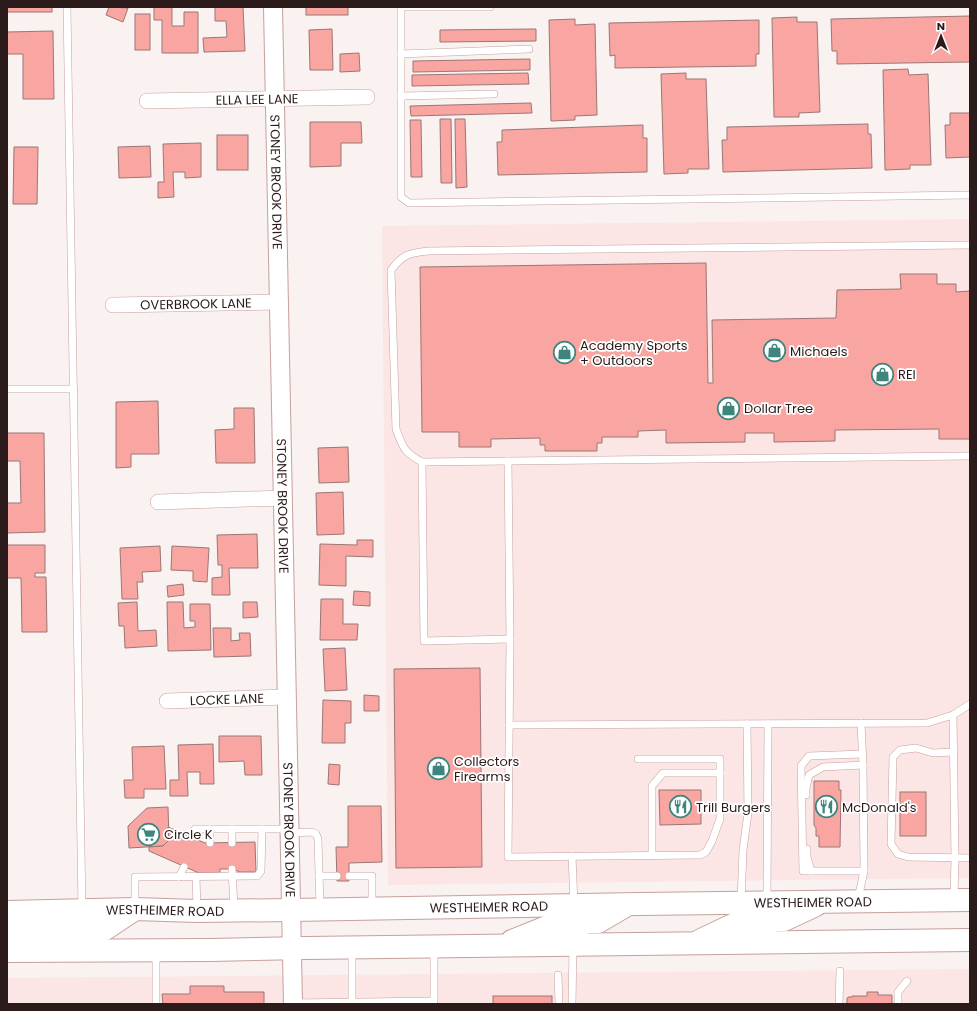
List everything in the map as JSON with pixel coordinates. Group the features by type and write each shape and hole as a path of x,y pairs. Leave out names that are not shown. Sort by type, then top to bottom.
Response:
{"main road":[{"name":"WESTHEIMER ROAD","path":"7,912 135,909 197,911 320,910 628,904 962,900"},
{"path":"756,943 769,922 773,920 784,920 823,902"},
{"path":"694,943 737,923 752,922 758,919 764,913 767,903"},
{"path":"573,945 576,932 582,924 586,922 598,922 628,904"},
{"path":"500,946 552,925 560,925 570,918 574,905"},
{"path":"67,950 81,934 93,929 105,929 135,909"},
{"path":"7,933 53,931 60,929 82,911"},
{"path":"7,951 970,940"}],"street":[{"name":"STONEY BROOK DRIVE","path":"273,7 293,1003"},
{"name":"ELLA LEE LANE","path":"147,101 367,97"},
{"name":"OVERBROOK LANE","path":"113,305 279,302"},
{"path":"158,502 283,498"},
{"name":"LOCKE LANE","path":"167,701 287,697"}],"lane":[{"path":"67,7 82,911"},
{"path":"401,7 402,197 409,203 970,196"},
{"path":"406,7 490,7"},
{"path":"401,54 529,49"},
{"path":"401,96 494,94"},
{"path":"970,245 428,251 411,253 398,261 392,270 396,429 408,454 422,462 970,456"},
{"path":"7,389 74,389"},
{"path":"508,461 510,639 508,857 700,855 706,852 712,841 720,819 720,759 638,759"},
{"path":"422,462 424,641 510,639"},
{"path":"509,725 927,722 953,716 970,704"},
{"path":"953,716 955,859 962,900"},
{"path":"857,902 864,871 861,723"},
{"path":"741,903 743,850 748,813 747,724"},
{"path":"767,903 768,724"},
{"path":"953,752 933,753 916,748 900,750 893,757 891,844 898,854 908,857 955,859 970,858"},
{"path":"862,754 809,756 801,766 803,871 864,871"},
{"path":"811,871 807,857 806,803 806,788 810,775 823,768 863,765"},
{"path":"652,855 652,786 663,773 720,773"},
{"path":"192,838 195,829 262,829 312,832 316,834 318,839 320,910"},
{"path":"210,829 210,843"},
{"path":"232,829 232,843"},
{"path":"135,909 135,877 196,877 232,873 257,876 262,871 262,829"},
{"path":"572,856 574,905"},
{"path":"179,877 184,867"},
{"path":"232,873 234,910"},
{"path":"319,876 337,876"},
{"path":"349,876 372,876 372,909"},
{"path":"196,877 197,911"},
{"path":"572,1004 573,945"},
{"path":"293,1003 434,1002 434,946"},
{"path":"352,948 352,1002"},
{"path":"156,950 156,1004"},
{"path":"839,1004 840,971"},
{"path":"558,975 559,1004"},
{"path":"898,1004 898,992 907,981"}],"shaded area":[{"path":"970,219 970,878 388,885 382,226"},
{"path":"970,969 970,1004 7,1004 7,978"}],"building":[{"path":"7,7 52,7 52,12 7,12"},
{"path":"109,7 128,8 123,22 106,15"},
{"path":"154,7 172,7 172,26 184,26 184,12 198,12 198,53 162,53 162,20 154,20"},
{"path":"215,7 243,7 245,51 204,52 203,38 227,37 226,21 215,21"},
{"path":"306,7 348,7 348,15 306,15"},
{"path":"135,14 150,14 150,50 135,50"},
{"path":"970,16 970,62 837,64 837,51 832,51 831,19"},
{"path":"797,17 797,22 817,22 820,112 799,113 799,117 774,117 772,18"},
{"path":"575,19 575,25 595,24 597,115 575,116 575,120 551,121 549,20"},
{"path":"759,20 759,54 756,54 756,66 615,68 615,55 610,56 609,23"},
{"path":"332,29 333,70 310,70 309,30"},
{"path":"536,29 536,41 440,42 440,30"},
{"path":"53,31 54,99 23,99 23,54 7,54 7,32"},
{"path":"359,53 360,71 340,72 340,54"},
{"path":"530,59 530,70 413,72 413,61"},
{"path":"908,69 909,75 928,74 931,165 910,165 910,169 885,170 883,70"},
{"path":"528,73 529,84 412,86 412,75"},
{"path":"686,73 686,79 706,79 709,169 688,169 688,173 664,174 661,74"},
{"path":"531,103 532,113 411,116 410,106"},
{"path":"950,113 970,113 970,157 946,158 945,125 950,125"},
{"path":"440,119 451,119 452,183 441,183"},
{"path":"455,119 465,119 467,187 456,188"},
{"path":"410,120 421,120 422,177 411,177"},
{"path":"310,122 361,122 362,143 341,143 341,166 310,167"},
{"path":"868,124 868,134 871,134 872,168 723,172 722,140 727,140 727,127"},
{"path":"643,125 643,138 647,138 647,172 498,175 497,142 502,142 502,130"},
{"path":"217,135 248,135 248,170 217,170"},
{"path":"201,143 201,177 185,178 185,172 173,172 174,197 158,198 158,182 164,182 163,144"},
{"path":"150,146 151,177 119,178 118,147"},
{"path":"14,147 38,147 37,204 13,204"},
{"path":"706,263 708,383 713,383 712,320 836,318 837,290 901,289 900,274 937,274 937,284 956,284 956,292 970,291 970,439 939,439 939,429 835,430 835,441 774,442 774,433 745,433 745,442 666,443 666,430 638,431 638,437 602,437 602,443 597,443 597,451 545,451 545,445 540,445 540,438 491,439 491,447 459,447 459,432 422,432 420,267"},
{"path":"158,401 159,454 131,454 131,467 116,468 116,402"},
{"path":"234,408 254,408 255,463 216,463 215,430 234,429"},
{"path":"7,433 44,433 45,532 7,533 7,503 21,503 20,461 7,461"},
{"path":"348,447 349,482 319,483 318,448"},
{"path":"343,492 344,534 317,535 316,493"},
{"path":"257,534 258,568 229,568 230,595 212,595 212,578 222,577 222,565 218,565 217,535"},
{"path":"357,540 373,540 373,557 346,556 346,586 319,585 320,544 357,545"},
{"path":"7,545 45,545 45,573 35,573 35,577 46,577 47,632 22,632 21,578 7,578"},
{"path":"160,546 161,571 142,572 143,582 137,582 138,599 122,599 120,548"},
{"path":"172,546 209,548 207,582 193,581 193,571 171,570"},
{"path":"183,584 184,595 168,597 167,586"},
{"path":"354,591 370,592 370,606 353,605"},
{"path":"321,599 343,599 343,624 358,624 357,640 320,640"},
{"path":"137,602 138,631 156,630 157,646 125,648 124,626 119,626 118,603"},
{"path":"167,602 183,602 184,628 195,627 195,621 190,621 190,604 210,604 211,650 168,651"},
{"path":"243,602 257,602 258,617 243,618"},
{"path":"213,628 231,628 231,641 240,640 239,633 250,633 251,656 214,657"},
{"path":"345,648 347,690 325,691 323,649"},
{"name":"Collectors Firearms","path":"480,668 482,867 396,868 394,669"},
{"path":"364,695 379,696 379,711 364,711"},
{"path":"323,700 351,701 351,723 345,723 345,743 322,743"},
{"path":"219,736 261,736 262,775 245,775 244,761 219,762"},
{"path":"213,744 214,784 200,784 200,772 187,772 188,796 170,796 170,780 179,780 178,745"},
{"path":"164,746 166,789 144,789 144,798 125,798 124,780 133,780 132,747"},
{"path":"329,764 340,765 339,785 328,784"},
{"name":"McDonald's","path":"814,781 839,781 839,790 841,790 840,847 819,847 819,836 816,836 816,828 814,825"},
{"name":"Trill Burgers","path":"659,790 701,790 701,824 660,825"},
{"path":"900,792 926,792 926,836 900,836"},
{"path":"348,806 381,806 382,862 349,863 349,881 337,881 336,847 348,847"},
{"name":"Circle K","path":"168,807 169,840 163,846 129,848 128,826 147,808"},
{"path":"168,827 205,843 255,842 256,872 240,872 232,869 220,869 220,873 199,873 149,851 149,847 163,846 169,840"},
{"path":"190,986 224,986 224,992 264,992 264,1004 163,1004 162,994 190,994"},
{"path":"867,992 878,992 878,995 892,995 892,1004 847,1003 848,997 867,996"},
{"path":"493,996 552,996 552,1004 493,1004"}],"place":[{"name":"Michaels","path":"774,351"},
{"name":"Academy Sports + Outdoors","path":"564,352"},
{"name":"REI","path":"882,374"},
{"name":"Dollar Tree","path":"729,408"},
{"name":"Collectors Firearms","path":"438,768"},
{"name":"Trill Burgers","path":"680,807"},
{"name":"McDonald's","path":"827,807"},
{"name":"Circle K","path":"149,834"}]}
